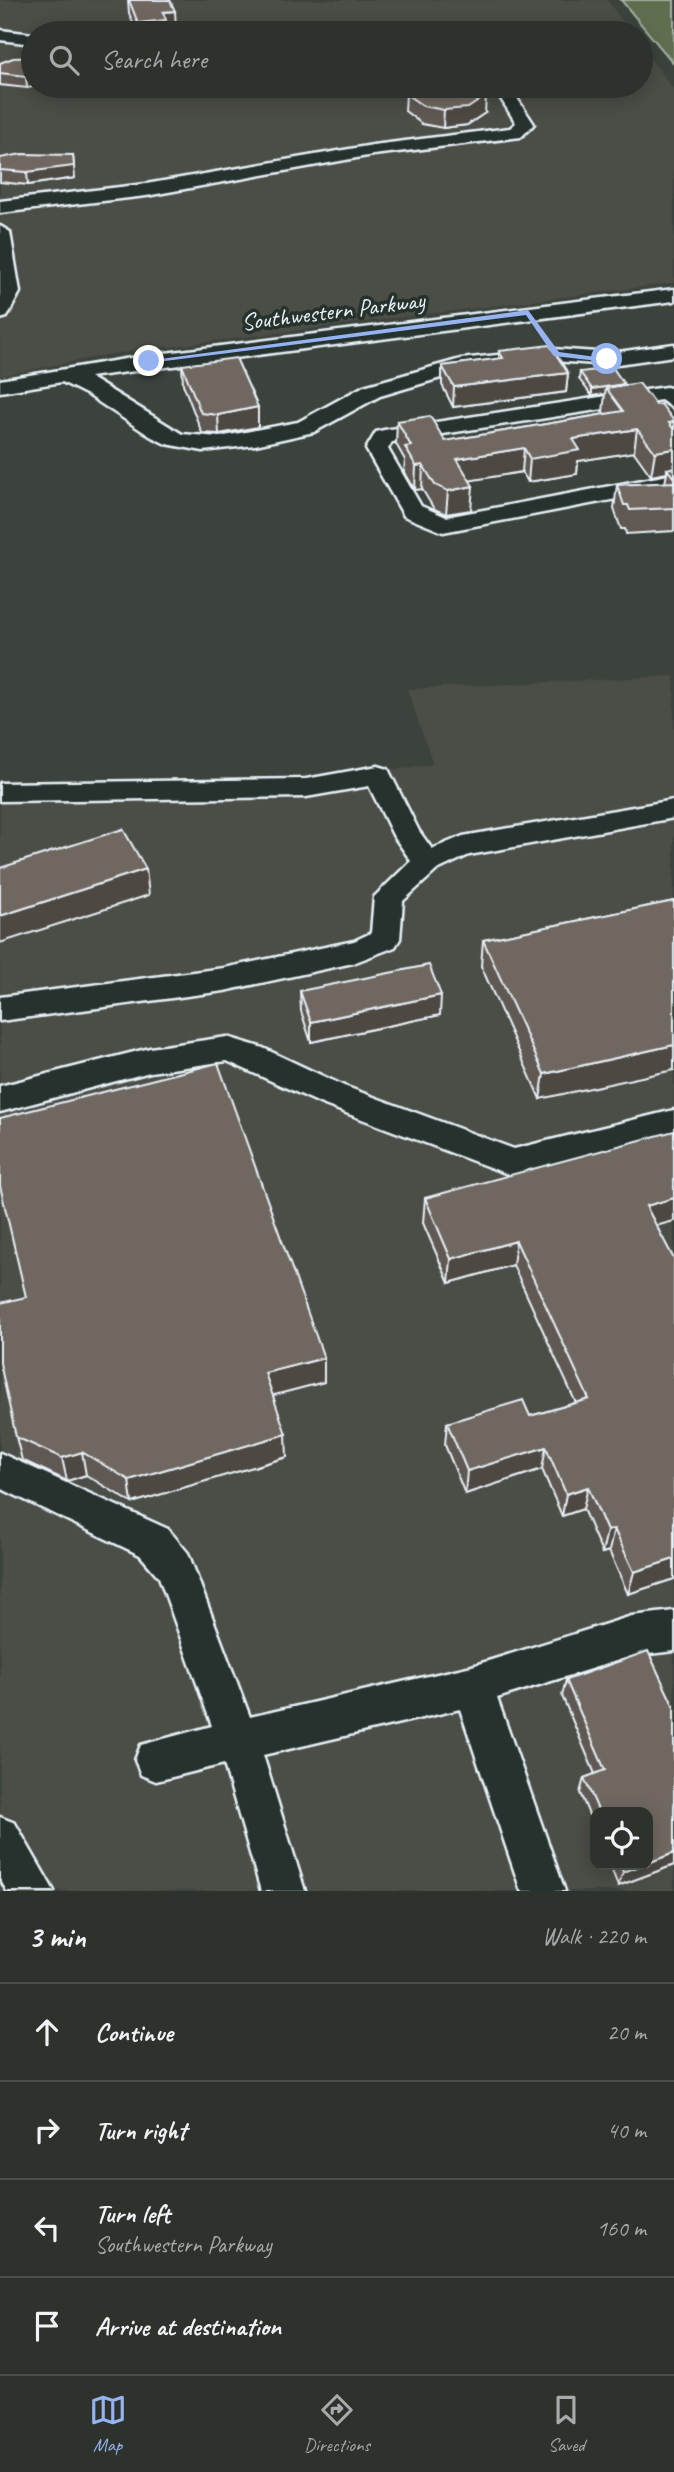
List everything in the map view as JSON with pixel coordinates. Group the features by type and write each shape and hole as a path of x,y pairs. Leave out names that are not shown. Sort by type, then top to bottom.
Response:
{"street":[{"path":"0,35 21,38"},
{"path":"0,207 136,192 373,150 515,133 525,124 509,98"},
{"path":"0,232 10,292 0,313"},
{"name":"Southwestern Parkway","path":"0,386 161,359 674,295"},
{"path":"528,312 557,355"},
{"path":"62,375 91,385 135,418 175,439 209,445 316,424 350,401 373,391 497,359 557,355 607,359 674,350"},
{"path":"673,399 666,393 461,423 384,437 377,449 412,512 443,525 489,515 478,498 635,467 649,485 674,481"},
{"path":"0,792 306,788 378,775 407,835 427,863"},
{"path":"0,1009 174,988 265,972 368,949 385,939 389,897 427,863 463,846 674,809"},
{"path":"0,1099 150,1060 203,1050 227,1049 252,1057 333,1095 513,1163 674,1123"},
{"path":"0,1470 154,1542 174,1566 237,1740 283,1891"},
{"path":"156,1760 472,1686 632,1636 674,1631"},
{"path":"472,1686 543,1891"},
{"path":"0,1838 32,1891"}],"shaded area":[{"path":"0,0 607,0 622,21 21,21 21,98 653,98 653,62 674,90 674,283 111,354 0,376"},
{"path":"674,676 674,1891 0,1891 0,780 296,782 433,764 407,689"}],"green space":[{"path":"621,0 674,0 674,64 653,39 653,21 638,21"}],"building":[{"path":"129,0 170,0 175,11 163,12 166,20 137,21"},
{"path":"21,58 21,75 0,73 0,63"},
{"path":"412,98 483,98 468,108 444,110 423,106"},
{"path":"22,154 73,155 74,166 27,172 0,170 0,158"},
{"path":"550,345 568,373 454,387 442,366 503,358 499,351"},
{"path":"236,358 258,407 218,415 201,413 182,365"},
{"path":"613,368 624,384 592,389 580,372"},
{"path":"639,383 656,405 661,404 674,421 669,423 674,430 674,449 655,452 637,429 573,439 580,450 530,459 524,448 457,459 473,486 448,491 435,485 423,465 416,466 405,447 411,446 397,421 430,416 445,441 623,411 606,388"},
{"path":"674,467 674,478 667,469"},
{"path":"674,482 674,508 630,510 628,505 624,505 617,485"},
{"path":"123,829 146,869 0,916 0,868"},
{"path":"674,901 674,1045 544,1074 483,940"},
{"path":"429,965 441,995 311,1022 300,991"},
{"path":"218,1063 324,1358 265,1373 286,1434 129,1480 82,1452 62,1458 16,1437 0,1363 0,1303 26,1297 0,1186 0,1118"},
{"path":"674,1131 674,1198 646,1206 674,1259 674,1559 634,1572 614,1529 607,1531 588,1487 566,1494 546,1447 467,1471 447,1423 523,1400 530,1416 589,1399 516,1241 451,1259 425,1198"},
{"path":"648,1651 674,1707 674,1853 653,1861 653,1807 597,1807 584,1778 605,1770 566,1680"}],"route":[{"path":"149,361 528,312 557,355 607,359"}]}
